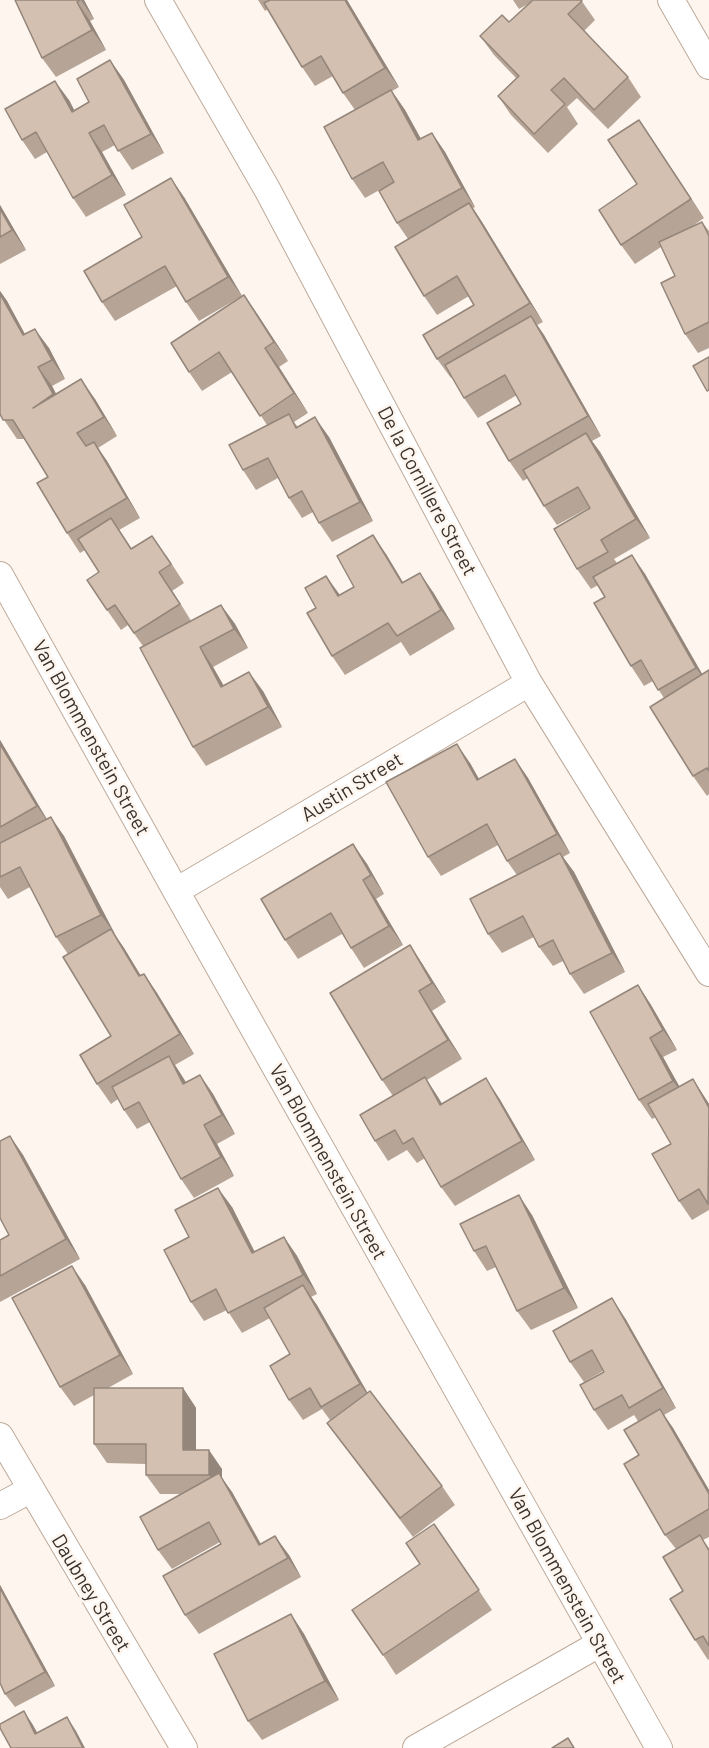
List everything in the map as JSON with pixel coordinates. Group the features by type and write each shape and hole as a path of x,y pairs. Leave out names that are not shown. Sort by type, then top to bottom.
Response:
{"street":[{"name":"De la Cornillere Street","path":"158,0 267,189 529,683 709,973"},
{"path":"671,0 709,66"},
{"name":"Van Blommenstein Street","path":"0,575 659,1748"},
{"name":"Austin Street","path":"176,891 529,683"},
{"name":"Daubney Street","path":"0,1437 184,1748"},
{"path":"0,1506 30,1490"},
{"path":"416,1748 599,1644"}],"building":[{"path":"15,0 80,0 77,2 92,30 42,58"},
{"path":"270,0 345,0 385,68 343,93 321,56 302,67 264,3"},
{"path":"533,0 581,0 568,14 628,77 594,110 564,78 551,90 565,104 534,134 498,96 519,76 480,36 502,15 509,22"},
{"path":"110,60 151,134 118,151 104,125 89,133 112,175 73,198 36,132 22,140 5,109 55,81 72,112 89,102 77,79"},
{"path":"391,90 418,140 432,133 462,188 397,223 379,191 394,182 383,162 352,179 324,127"},
{"path":"639,120 691,199 621,245 599,210 637,184 608,140"},
{"path":"171,178 228,277 186,302 165,266 102,302 84,271 142,237 124,205"},
{"path":"469,203 530,303 437,359 423,335 474,305 457,276 424,296 395,247"},
{"path":"0,209 12,230 0,237"},
{"path":"702,222 709,236 709,322 685,334 661,283 675,276 659,242"},
{"path":"0,294 23,335 35,329 52,360 38,367 53,394 33,408 81,379 104,417 77,433 86,446 94,442 127,498 67,533 37,483 48,477 13,420 3,420 0,414"},
{"path":"244,295 274,342 265,348 294,393 260,416 219,352 189,372 171,343"},
{"path":"531,316 588,416 509,461 487,423 521,404 505,375 464,398 445,365"},
{"path":"709,357 709,390 707,391 693,366"},
{"path":"289,414 296,428 315,417 360,502 319,523 302,491 289,498 268,458 243,470 229,445"},
{"path":"586,433 636,519 601,540 608,552 577,569 554,529 590,508 578,487 544,506 523,470"},
{"path":"111,518 131,549 152,536 171,564 159,572 180,604 134,633 115,605 107,610 87,580 99,572 78,539"},
{"path":"373,535 402,583 420,573 441,610 397,636 388,623 332,656 307,613 316,608 305,588 326,576 338,596 354,587 337,556"},
{"path":"632,555 696,668 658,690 641,660 631,666 594,603 605,597 593,577"},
{"path":"221,605 234,629 200,647 221,687 249,672 268,707 193,747 140,648"},
{"path":"709,670 709,771 707,768 693,776 650,707"},
{"path":"0,744 37,806 0,827"},
{"path":"457,744 477,780 515,759 557,834 507,861 487,824 428,857 386,782"},
{"path":"51,817 101,915 56,937 20,867 0,877 0,843"},
{"path":"353,844 371,875 363,880 389,926 351,948 331,913 285,940 261,899"},
{"path":"560,853 612,953 570,974 553,940 539,947 523,916 488,934 470,899"},
{"path":"111,929 139,976 144,974 180,1034 97,1084 80,1055 111,1036 63,957"},
{"path":"410,945 432,983 419,991 448,1040 382,1080 330,993"},
{"path":"638,985 663,1030 650,1038 673,1081 639,1100 590,1012"},
{"path":"169,1056 183,1084 200,1075 222,1115 204,1125 221,1157 181,1179 139,1102 124,1110 112,1087"},
{"path":"425,1077 440,1105 486,1078 522,1141 441,1187 413,1138 403,1144 395,1130 375,1141 360,1115"},
{"path":"693,1079 709,1108 708,1204 699,1189 679,1201 652,1154 671,1144 648,1104"},
{"path":"10,1136 66,1239 0,1276 0,1240 9,1235 0,1218 0,1141"},
{"path":"218,1188 252,1253 284,1237 303,1275 228,1313 216,1289 191,1302 164,1250 189,1237 175,1210"},
{"path":"519,1195 564,1288 517,1311 486,1246 474,1251 460,1224"},
{"path":"72,1266 120,1355 60,1387 12,1298"},
{"path":"303,1285 360,1384 321,1407 310,1388 289,1400 270,1366 290,1354 264,1308"},
{"path":"612,1298 663,1388 629,1408 622,1395 594,1410 580,1385 604,1372 592,1350 570,1362 553,1331"},
{"path":"94,1388 183,1388 183,1450 209,1450 209,1475 146,1475 146,1444 94,1444"},
{"path":"370,1391 442,1486 400,1518 327,1423"},
{"path":"660,1409 709,1494 709,1509 665,1535 624,1464 639,1455 624,1430"},
{"path":"219,1473 259,1545 275,1536 288,1558 185,1615 163,1576 221,1544 209,1522 158,1550 140,1517"},
{"path":"434,1524 479,1590 383,1655 352,1610 420,1564 406,1543"},
{"path":"700,1535 709,1551 709,1646 703,1636 695,1640 670,1599 683,1591 663,1557"},
{"path":"0,1588 45,1672 5,1694 0,1683"},
{"path":"291,1614 325,1681 248,1721 214,1654"},
{"path":"24,1711 35,1734 67,1717 83,1748 11,1748 0,1724"},
{"path":"568,1738 574,1748 552,1748"}]}
